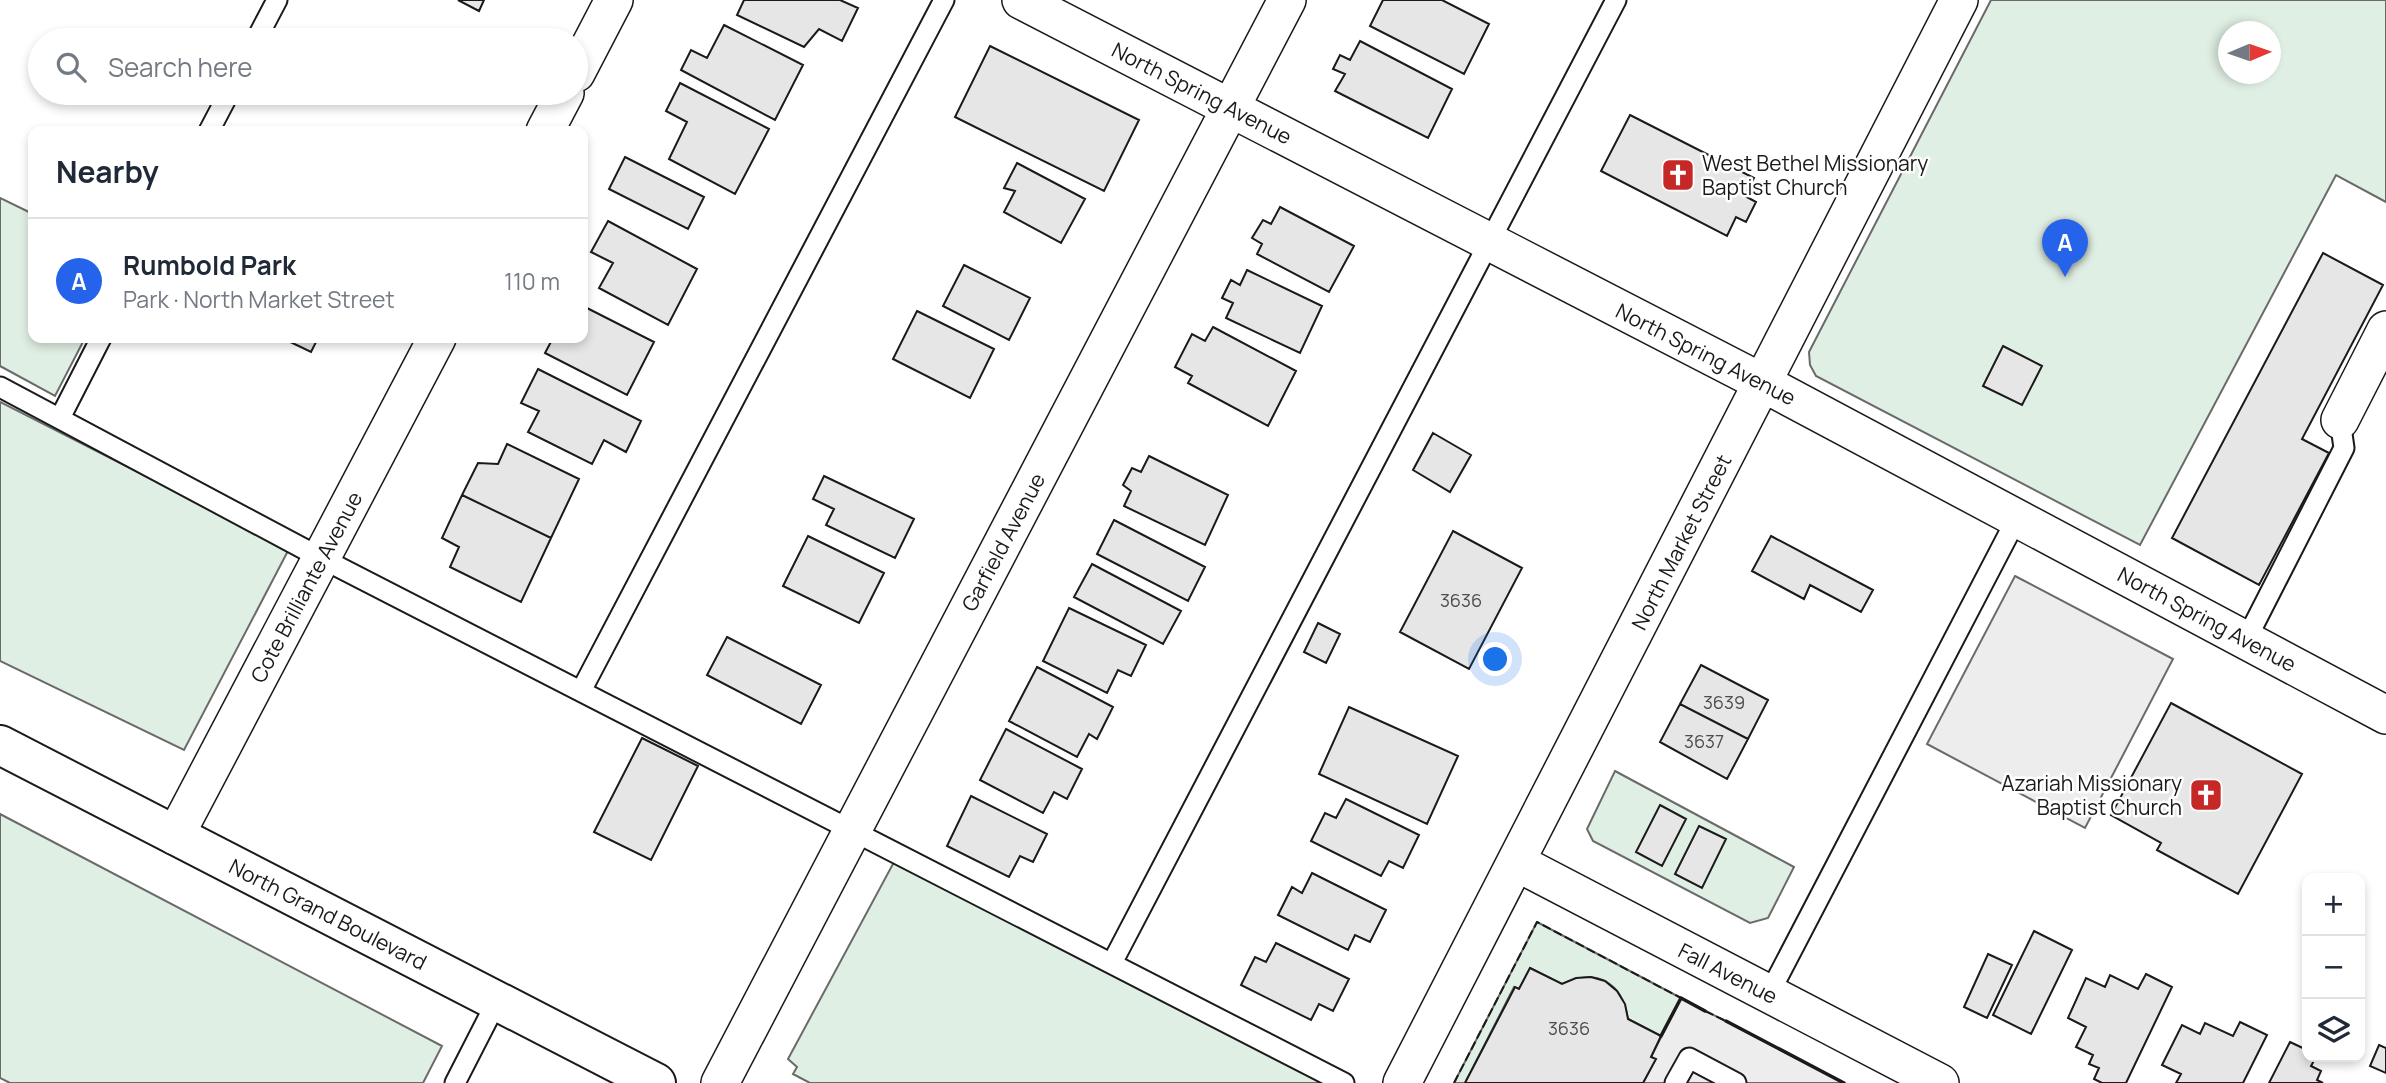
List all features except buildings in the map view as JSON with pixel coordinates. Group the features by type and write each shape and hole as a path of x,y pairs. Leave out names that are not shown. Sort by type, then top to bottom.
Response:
{"main road":[{"name":"North Grand Boulevard","path":"0,746 656,1083"}],"street":[{"path":"588,50 614,0"},
{"name":"North Spring Avenue","path":"1021,0 1763,383 2386,715"},
{"name":"Garfield Avenue","path":"720,1083 1287,0"},
{"name":"North Market Street","path":"1402,1083 1959,0"},
{"path":"548,126 559,105"},
{"path":"2340,419 2376,376 2386,330"},
{"name":"Cote Brilliante Avenue","path":"175,836 434,343"},
{"name":"Fall Avenue","path":"1516,862 1940,1083"}],"lane":[{"path":"262,28 277,0"},
{"path":"581,691 944,0"},
{"path":"1112,963 1616,0"},
{"path":"212,126 223,105"},
{"path":"60,418 98,343"},
{"path":"0,387 321,558 1344,1083"},
{"path":"2246,640 2344,448 2340,419"},
{"path":"1769,994 2017,518"},
{"path":"455,1083 497,1001"},
{"path":"1675,1083 1689,1058 1736,1083"}],"green space":[{"path":"1991,0 2386,0 2386,202 2336,175 2140,545 1816,376 1810,365 1809,352"},
{"path":"0,198 28,212 28,343 82,343 55,396 0,366"},
{"path":"0,402 289,549 184,750 0,661"},
{"path":"1615,771 1794,867 1768,918 1750,923 1593,841 1587,829"},
{"path":"0,814 442,1046 423,1083 10,1083 0,1078"},
{"path":"894,862 1328,1083 810,1083 793,1074 797,1067 788,1059"},
{"path":"1537,922 1681,998 1661,1036 1628,1019 1620,996 1614,987 1606,982 1597,978 1586,978 1562,984 1530,968 1519,989 1514,987 1465,1083 1454,1083"}],"shaded area":[{"path":"2015,576 2173,659 2085,828 1927,744"},
{"path":"1681,998 1844,1083 1643,1083 1655,1060 1651,1057"}],"fence":[{"path":"1454,1083 1537,922 1681,998"},
{"path":"1705,1011 1726,1021"}],"wall":[{"path":"1661,1036 1681,998 1705,1011"},
{"path":"1726,1021 1844,1083"}],"place":[{"name":"West Bethel Missionary Baptist Church","path":"1678,175"},
{"name":"Rumbold Park","path":"2065,277"},
{"name":"Azariah Missionary Baptist Church","path":"2206,795"}]}
